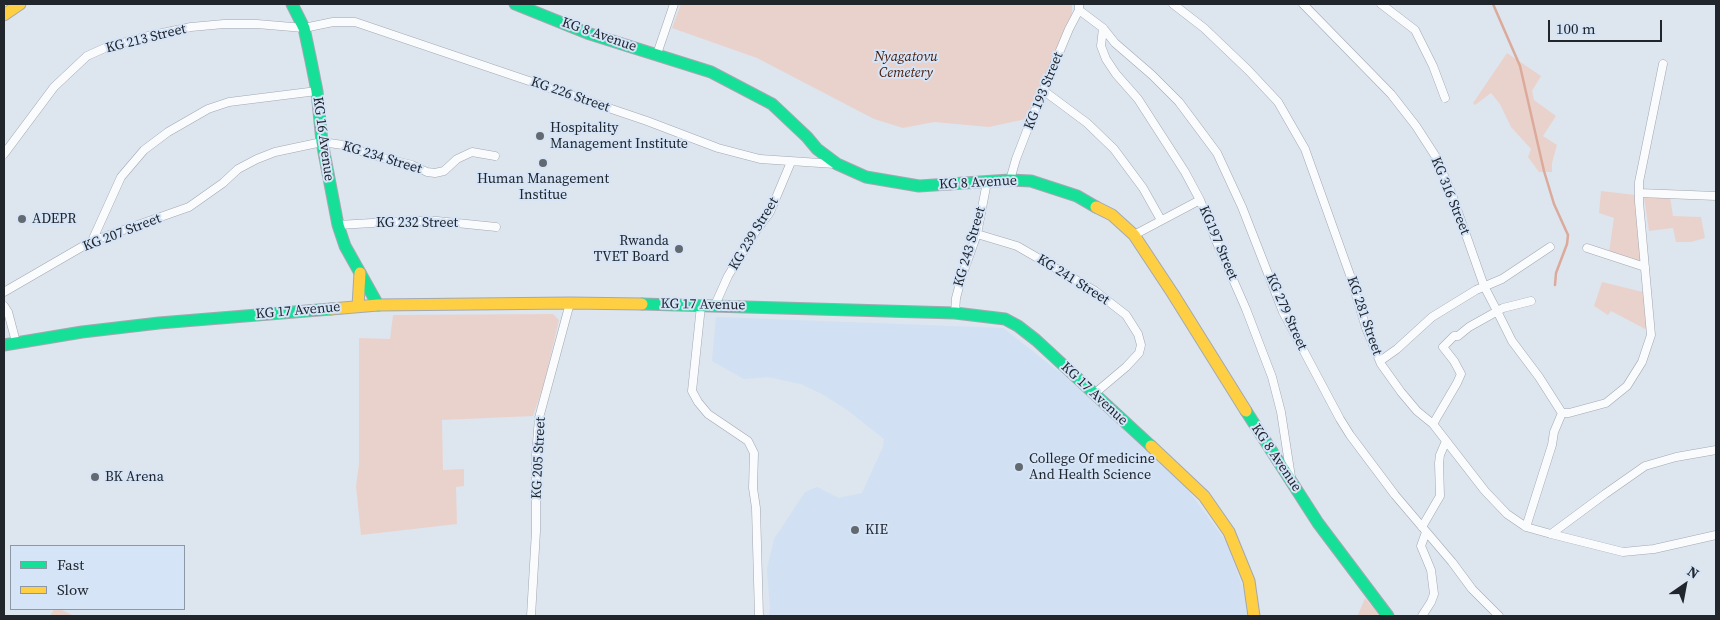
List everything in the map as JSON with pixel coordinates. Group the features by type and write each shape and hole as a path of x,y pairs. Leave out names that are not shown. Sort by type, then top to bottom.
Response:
{"street":[{"path":"4,15 20,4"},
{"name":"KG 16 Avenue","path":"292,4 304,28 317,91 322,142 338,225 345,246 378,305"},
{"name":"KG 8 Avenue","path":"515,4 587,33 711,72 772,104 817,149 838,164 866,177 919,186 1010,180 1031,181 1076,196 1112,215 1134,235 1318,523 1388,616"},
{"path":"657,54 674,4"},
{"name":"KG 281 Street","path":"1173,4 1216,40 1278,102 1305,149 1350,275 1366,328 1380,361 1401,392 1417,411 1433,424 1485,491 1506,514 1526,527 1623,552 1654,549 1716,535"},
{"name":"KG 316 Street","path":"1303,4 1391,94 1416,126 1436,157 1452,192 1484,286 1512,341 1539,377 1562,413"},
{"path":"1381,4 1416,30 1433,66 1445,98"},
{"name":"KG 279 Street","path":"1079,7 1179,102 1217,153 1242,207 1283,312 1340,419 1378,473 1424,530 1452,562 1472,589 1499,616"},
{"name":"KG 193 Street","path":"1010,180 1016,159 1079,7"},
{"name":"KG 226 Street","path":"304,28 333,22 355,22 647,121 718,148 760,159 838,164"},
{"name":"KG 213 Street","path":"4,154 54,87 87,56 107,47 191,27 257,24 304,28"},
{"name":"KG197 Street","path":"1103,28 1101,46 1106,59 1116,74 1138,99 1200,200 1246,309 1272,377 1281,412 1292,480"},
{"path":"1526,527 1552,445 1554,432 1562,413 1569,413 1606,403 1627,386 1642,362 1651,335 1639,182 1663,64"},
{"path":"92,241 121,177 144,150 168,132 208,109 229,102 317,91"},
{"path":"1044,91 1087,122 1114,149 1143,188 1160,220"},
{"name":"KG 234 Street","path":"322,142 344,145 435,173 444,171 457,159 472,152 495,156"},
{"name":"KG 207 Street","path":"4,292 92,241 189,207 238,169 257,159 275,152 322,142"},
{"name":"KG 239 Street","path":"716,305 728,276 753,235 770,212 791,162"},
{"name":"KG 243 Street","path":"955,312 956,298 962,276 977,234 987,182"},
{"path":"1639,193 1716,196"},
{"path":"1134,235 1200,200"},
{"name":"KG 232 Street","path":"338,225 437,221 496,226"},
{"name":"KG 241 Street","path":"977,234 1017,246 1095,291 1126,315 1138,334 1141,345 1139,353 1126,367 1094,394"},
{"path":"1380,361 1432,317 1484,286 1508,275 1550,247"},
{"path":"1587,248 1645,267"},
{"path":"358,306 360,273"},
{"path":"1433,424 1461,374 1443,347 1454,336 1458,336 1469,327 1497,311 1514,304 1530,301"},
{"name":"KG 17 Avenue","path":"4,345 82,332 159,323 378,305 570,303 716,305 955,312 1005,319 1036,340 1204,496 1229,532 1249,581 1254,616"},
{"name":"KG 205 Street","path":"531,616 536,531 536,455 539,418 570,303"},
{"path":"4,306 8,312 16,342"},
{"path":"701,306 692,391 708,414 748,441 754,453 753,488 756,508 759,616"},
{"path":"1422,616 1434,594 1431,570 1422,546 1424,530 1440,496 1439,463 1446,441"},
{"path":"1551,534 1645,466 1667,459 1716,450"}],"shaded area":[{"name":"College Of medicine And Health Science","path":"716,317 1003,328 1067,378 1186,487 1227,543 1248,603 1248,616 769,616 767,569 774,539 805,492 817,487 839,498 862,493 883,447 884,439 846,409 801,384 768,377 744,379 712,361"}],"green space":[{"name":"Nyagatovu Cemetery","path":"681,4 1072,4 1072,14 1026,119 989,127 934,122 903,128 874,119 757,58 672,28"},
{"path":"1507,53 1541,76 1532,91 1534,100 1556,116 1543,136 1557,145 1552,163 1552,172 1539,172 1528,157 1531,149 1511,127 1500,104 1491,93 1475,105 1473,103"},
{"path":"1601,191 1635,195 1642,263 1609,252 1614,218 1599,213"},
{"path":"1644,197 1670,197 1673,216 1701,217 1705,238 1691,242 1676,242 1673,228 1649,231"},
{"path":"1602,282 1643,292 1647,330 1611,311 1608,315 1594,306"},
{"path":"553,314 559,320 544,384 533,416 442,420 443,470 464,469 464,486 456,487 457,524 361,535 356,486 359,464 359,338 390,339 393,315"},
{"path":"1365,598 1380,616 1358,615"},
{"path":"53,610 62,610 74,616 50,616"}],"waterway":[{"path":"1493,4 1520,66 1544,171 1554,204 1568,235 1567,244 1556,273 1555,285"}],"traffic: fast":[{"path":"292,4 304,28 311,61 317,91 322,142 338,225 345,246 378,305"},
{"path":"515,4 587,33 711,72 772,104 817,149 837,164 866,177 919,186 1010,180 1031,181 1077,196 1096,207"},
{"path":"642,304 955,313 1005,319 1036,340 1151,446"},
{"path":"4,345 82,332 159,323 331,309"},
{"path":"1246,411 1318,523 1388,616"}],"traffic: slow":[{"path":"4,15 20,4"},
{"path":"1096,207 1112,215 1134,235 1246,411"},
{"path":"358,306 360,273"},
{"path":"331,309 378,305 642,304"},
{"path":"1151,446 1204,496 1229,532 1249,581 1254,616"}],"place":[{"name":"Hospitality Management Institute","path":"540,136"},
{"name":"Human Management Institue","path":"543,163"},
{"name":"ADEPR","path":"22,219"},
{"name":"Rwanda TVET Board","path":"679,249"},
{"name":"College Of medicine And Health Science","path":"1019,467"},
{"name":"BK Arena","path":"95,477"},
{"name":"KIE","path":"855,530"}]}
